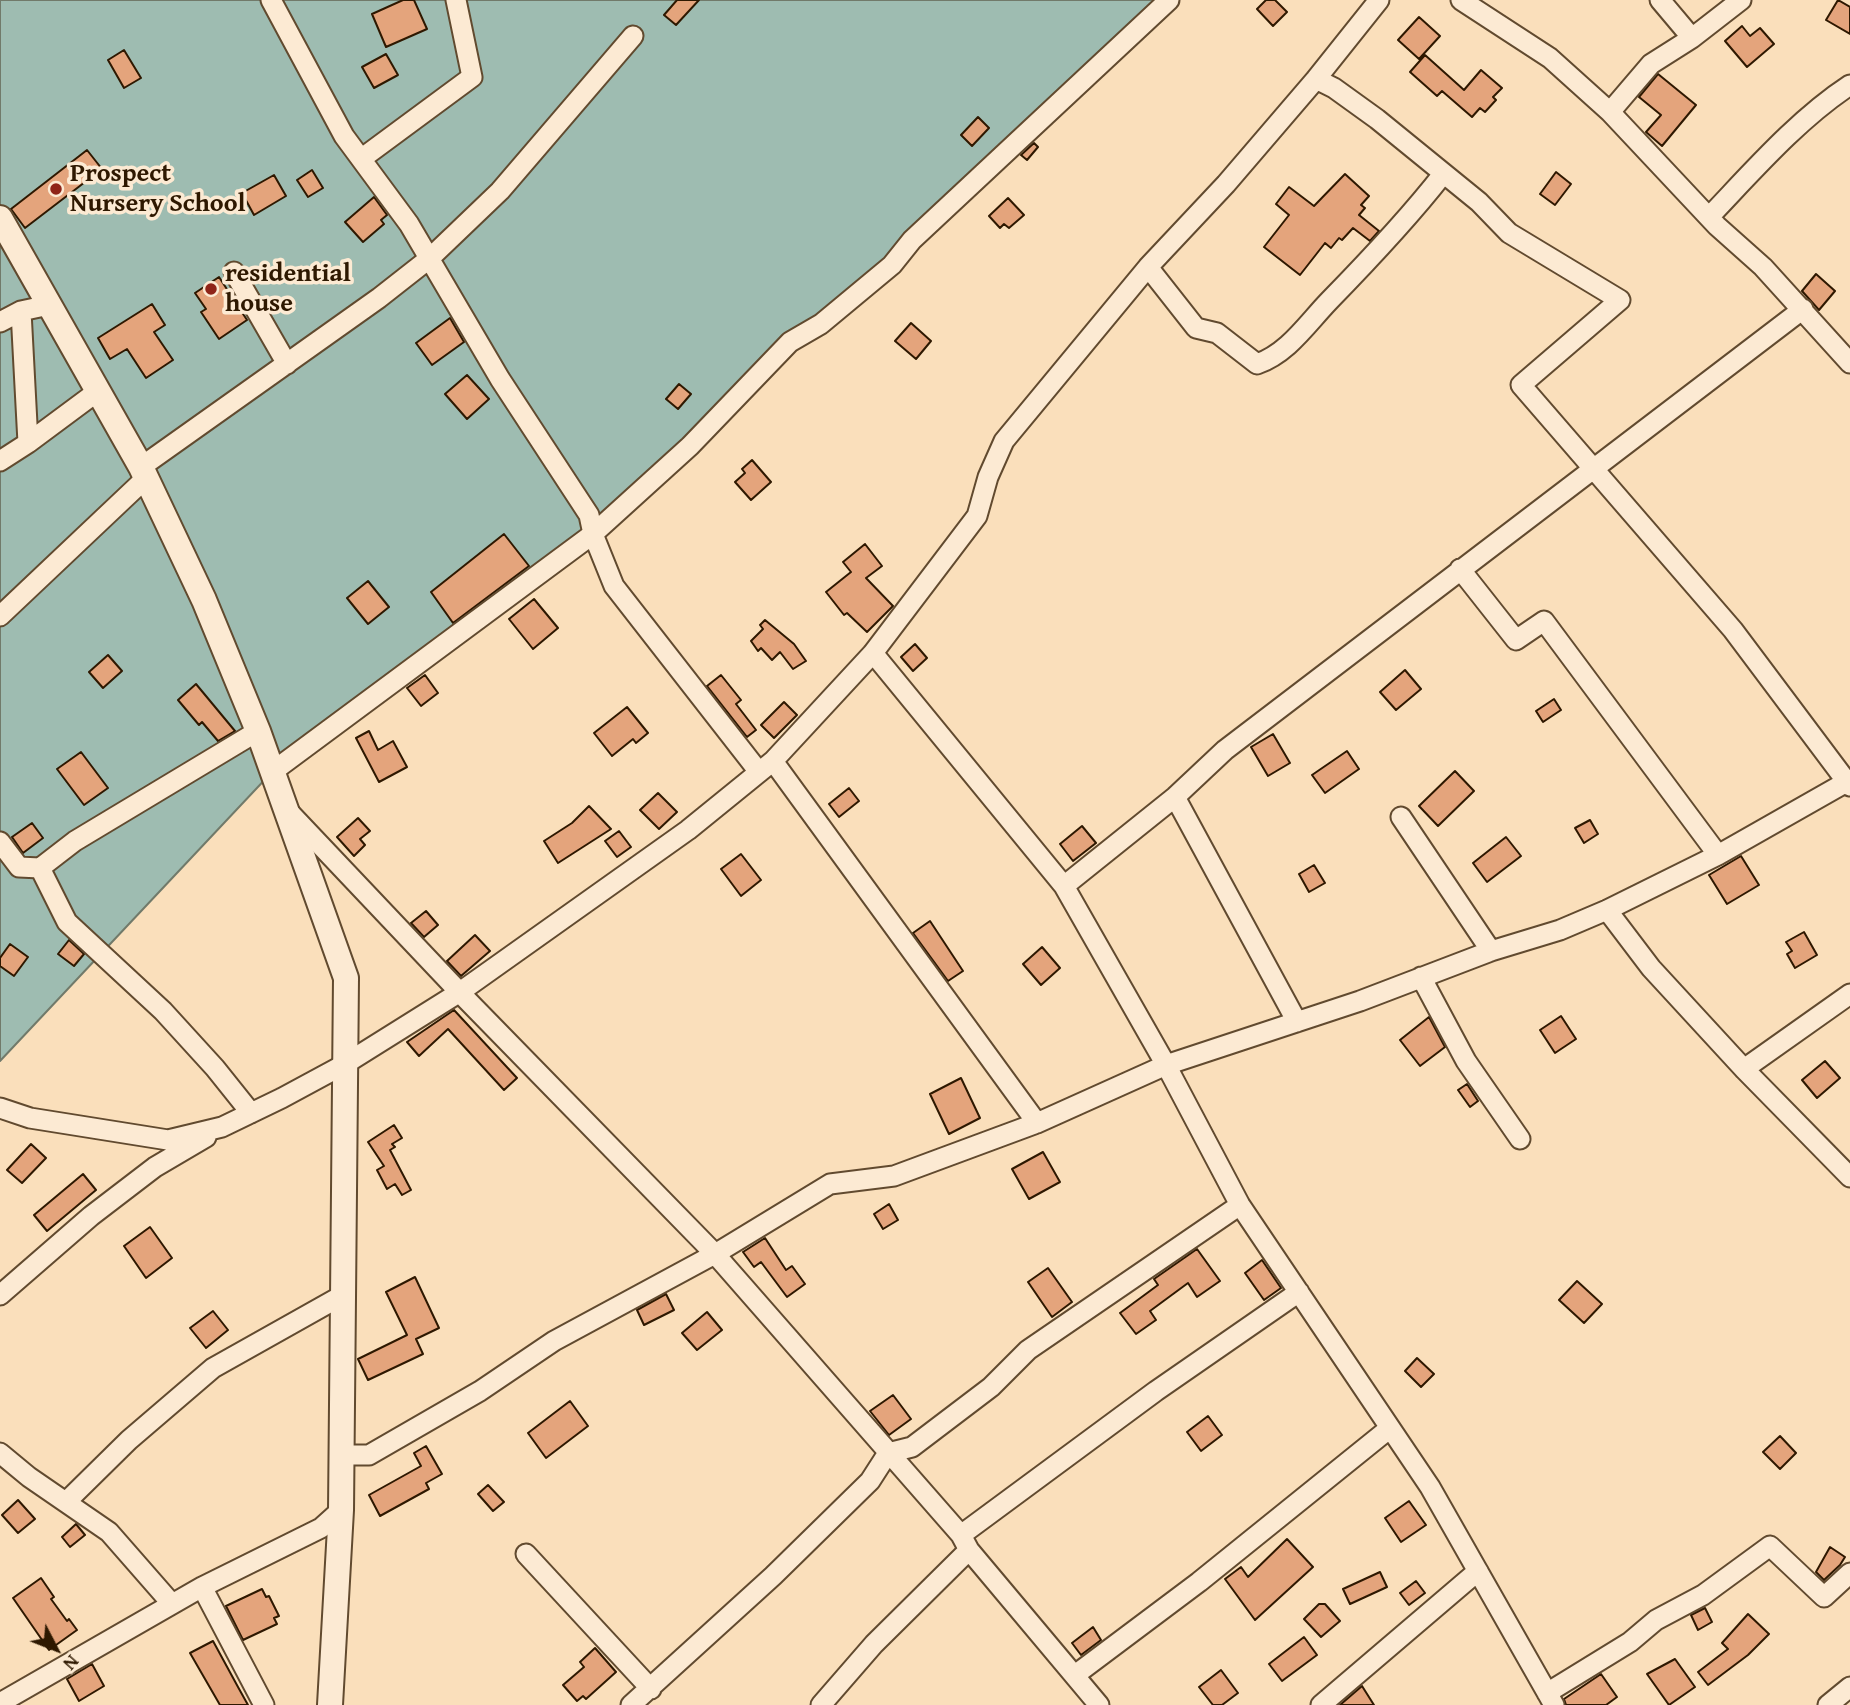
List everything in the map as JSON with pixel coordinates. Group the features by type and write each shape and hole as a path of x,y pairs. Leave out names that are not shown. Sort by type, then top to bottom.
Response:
{"street":[{"path":"271,0 344,136 430,258 500,379 589,515 593,534 614,586 766,767 1037,1122"},
{"path":"361,159 472,77 456,0"},
{"path":"272,772 593,534 690,446 790,341 821,324 892,265 931,222 1169,0"},
{"path":"0,1294 91,1216 155,1167 222,1127 345,1064 460,992 688,830 766,767 873,653 977,516 988,477 1004,441 1148,267 1226,184 1316,79 1379,0"},
{"path":"1461,0 1550,58 1610,112 1709,217 1763,267 1850,363"},
{"path":"1660,0 1692,38"},
{"path":"1610,112 1651,64 1692,38 1741,0"},
{"path":"0,616 144,473 430,258 500,191 633,36"},
{"path":"341,1455 369,1455 480,1391 555,1341 715,1254 830,1184 894,1176 1037,1122 1166,1065 1297,1022 1491,951 1560,930 1718,855 1849,783 1733,630 1521,385 1620,300 1509,233 1479,202 1377,119 1334,88 1316,79"},
{"path":"1709,217 1768,155 1836,94 1850,85"},
{"path":"1148,267 1195,328 1217,333 1257,364 1275,358 1301,332 1412,215 1443,173"},
{"path":"0,218 144,473 224,644 346,978 341,1510 330,1705"},
{"path":"234,272 287,363"},
{"path":"0,322 21,310 49,305"},
{"path":"1063,886 1175,797 1225,750 1803,309"},
{"path":"21,310 28,443"},
{"path":"0,461 99,391"},
{"path":"1460,569 1516,640 1544,621 1718,855"},
{"path":"873,653 1063,886 1166,1065 1240,1205 1430,1487 1551,1699 1630,1643 1656,1620 1703,1595 1770,1546 1824,1597 1850,1573"},
{"path":"0,842 19,867 40,869 75,841 258,732"},
{"path":"1175,797 1297,1022"},
{"path":"285,807 460,992 715,1254 965,1543 1075,1675 1094,1704"},
{"path":"1401,817 1491,951"},
{"path":"40,869 68,922 163,1011 215,1068 251,1113"},
{"path":"1607,910 1651,968 1744,1069 1850,1177"},
{"path":"1421,977 1466,1062 1520,1139"},
{"path":"1744,1069 1850,994"},
{"path":"0,1108 30,1118 168,1140 222,1127"},
{"path":"631,1705 774,1577 870,1481 888,1453 912,1447 991,1387 1028,1350 1240,1205"},
{"path":"821,1705 965,1543 1156,1391 1299,1292"},
{"path":"65,1502 129,1440 213,1368 342,1295"},
{"path":"1075,1675 1199,1582 1390,1427"},
{"path":"0,1453 29,1477 109,1532 172,1604"},
{"path":"0,1703 202,1587 321,1528 341,1510"},
{"path":"526,1554 651,1689"},
{"path":"1321,1705 1478,1571"},
{"path":"202,1587 264,1705"},
{"path":"1828,1705 1850,1687"}],"water":[{"path":"0,0 1169,0 690,446 272,772 0,1061"}],"building":[{"path":"403,0 414,0 427,29 386,47 372,14"},
{"path":"677,0 699,0 676,25 664,15"},
{"path":"1266,0 1275,0 1287,12 1273,26 1257,9"},
{"path":"1838,0 1850,7 1850,34 1826,20"},
{"path":"1419,17 1440,36 1419,59 1398,40"},
{"path":"1742,26 1750,36 1760,28 1774,44 1747,67 1725,41"},
{"path":"124,50 141,78 124,88 108,60"},
{"path":"386,54 398,75 374,88 362,67"},
{"path":"1425,55 1464,90 1481,70 1502,88 1493,97 1496,100 1485,112 1480,108 1472,117 1442,91 1437,96 1410,72"},
{"path":"1658,74 1696,105 1662,146 1646,132 1661,115 1639,97"},
{"path":"978,117 989,128 972,146 961,135"},
{"path":"1034,143 1038,147 1027,160 1021,155"},
{"name":"Prospect Nursery School","path":"87,150 102,169 25,228 11,209"},
{"path":"312,170 323,188 308,197 297,180"},
{"path":"1556,172 1571,184 1555,205 1540,194"},
{"path":"1345,174 1369,196 1361,205 1365,208 1359,215 1379,231 1370,241 1353,228 1331,248 1325,243 1300,275 1264,247 1289,215 1276,204 1289,187 1314,206"},
{"path":"274,175 286,196 254,215 242,193"},
{"path":"374,197 387,215 381,220 384,224 363,242 345,222"},
{"path":"1008,198 1024,215 1009,228 1004,224 1000,228 989,216"},
{"path":"1816,274 1835,291 1819,310 1802,291"},
{"path":"219,277 247,320 219,339 201,312 206,309 195,293"},
{"path":"152,304 165,325 154,332 173,360 146,378 127,349 110,359 98,338"},
{"path":"450,318 464,342 432,365 416,343"},
{"path":"911,323 931,341 916,359 895,341"},
{"path":"467,375 489,399 467,419 445,394"},
{"path":"679,384 691,394 678,409 666,399"},
{"path":"752,460 771,482 751,500 735,482 745,473 742,469"},
{"path":"504,534 529,566 453,623 431,592"},
{"path":"865,544 882,566 866,578 893,606 867,632 847,613 844,615 826,592 851,572 843,562"},
{"path":"368,581 389,607 368,624 347,598"},
{"path":"534,599 558,628 533,649 509,619"},
{"path":"765,620 794,644 806,661 793,669 780,652 772,660 761,648 758,651 751,641 763,629 760,625"},
{"path":"915,644 927,658 913,671 901,657"},
{"path":"108,655 122,671 103,688 89,672"},
{"path":"1405,670 1421,689 1396,710 1380,692"},
{"path":"425,675 438,693 421,706 407,688"},
{"path":"721,675 741,700 736,704 756,730 747,737 707,686"},
{"path":"196,684 235,731 218,741 202,722 199,725 178,700"},
{"path":"1554,699 1561,710 1543,722 1536,711"},
{"path":"784,702 797,715 774,738 761,725"},
{"path":"627,707 648,733 636,743 633,739 612,756 594,733"},
{"path":"369,731 378,750 393,741 407,767 379,782 356,738"},
{"path":"1273,734 1290,763 1268,776 1251,747"},
{"path":"1347,751 1359,769 1325,793 1312,775"},
{"path":"81,752 108,788 84,805 57,769"},
{"path":"1455,771 1474,791 1438,826 1419,806"},
{"path":"849,788 859,801 839,817 829,804"},
{"path":"658,793 677,812 659,829 640,810"},
{"path":"589,806 611,829 558,863 544,841 572,823"},
{"path":"358,818 370,831 360,839 365,845 354,856 337,837"},
{"path":"1590,820 1598,834 1584,843 1575,828"},
{"path":"32,823 43,838 23,853 12,837"},
{"path":"1082,826 1096,843 1073,861 1060,844"},
{"path":"619,831 631,847 617,857 605,841"},
{"path":"1506,837 1521,856 1487,882 1473,863"},
{"path":"741,854 761,880 741,896 721,869"},
{"path":"1741,856 1759,885 1727,904 1709,875"},
{"path":"1314,865 1325,883 1309,892 1299,874"},
{"path":"426,911 438,925 424,937 411,923"},
{"path":"930,921 963,971 948,981 913,933"},
{"path":"1804,932 1817,955 1795,968 1787,954 1792,951 1786,942"},
{"path":"475,935 490,951 461,976 447,961"},
{"path":"69,940 84,954 74,966 58,954"},
{"path":"10,944 28,957 14,976 0,966 0,958"},
{"path":"1042,947 1060,968 1041,985 1023,964"},
{"path":"454,1010 517,1078 504,1090 448,1029 419,1056 407,1042"},
{"path":"1561,1016 1576,1039 1555,1053 1540,1030"},
{"path":"1429,1017 1445,1047 1420,1066 1400,1040"},
{"path":"1825,1061 1840,1078 1817,1098 1802,1080"},
{"path":"961,1078 980,1118 949,1134 930,1094"},
{"path":"1467,1084 1478,1101 1470,1107 1458,1090"},
{"path":"394,1125 402,1138 392,1144 395,1147 390,1150 411,1190 402,1195 395,1184 387,1189 377,1170 384,1166 368,1142"},
{"path":"31,1144 46,1158 22,1183 7,1170"},
{"path":"1043,1152 1060,1182 1029,1199 1012,1169"},
{"path":"83,1174 96,1190 47,1231 34,1215"},
{"path":"889,1204 898,1220 883,1229 874,1214"},
{"path":"150,1227 172,1258 146,1278 124,1246"},
{"path":"765,1238 786,1270 792,1266 805,1284 787,1297 761,1262 754,1267 743,1252"},
{"path":"1197,1249 1220,1281 1197,1297 1188,1283 1150,1311 1156,1320 1136,1334 1120,1313 1158,1285 1154,1279"},
{"path":"1262,1260 1281,1288 1264,1300 1245,1273"},
{"path":"1048,1268 1072,1302 1052,1317 1028,1282"},
{"path":"415,1277 439,1328 416,1339 423,1354 368,1380 358,1359 407,1335 386,1292"},
{"path":"1577,1281 1602,1304 1584,1323 1559,1300"},
{"path":"666,1294 674,1310 644,1325 637,1310"},
{"path":"213,1311 228,1330 206,1348 190,1328"},
{"path":"707,1312 722,1330 697,1350 682,1333"},
{"path":"1417,1358 1434,1374 1421,1387 1405,1371"},
{"path":"893,1395 911,1419 889,1435 870,1411"},
{"path":"570,1401 588,1426 546,1458 528,1433"},
{"path":"1208,1416 1222,1435 1201,1451 1187,1432"},
{"path":"1780,1436 1796,1453 1780,1469 1763,1452"},
{"path":"426,1446 442,1474 426,1483 429,1489 380,1516 369,1495 421,1466 414,1453"},
{"path":"488,1485 504,1502 493,1511 478,1494"},
{"path":"18,1500 35,1519 18,1533 2,1515"},
{"path":"1409,1501 1426,1525 1401,1542 1385,1518"},
{"path":"76,1524 85,1535 70,1547 62,1537"},
{"path":"1287,1539 1313,1567 1255,1620 1225,1579 1241,1567 1248,1577"},
{"path":"1830,1547 1845,1557 1824,1580 1816,1572"},
{"path":"1380,1572 1387,1587 1350,1604 1343,1589"},
{"path":"41,1578 54,1597 51,1599 77,1630 49,1650 13,1598"},
{"path":"1416,1581 1425,1593 1409,1605 1400,1593"},
{"path":"262,1589 266,1597 269,1596 279,1616 274,1618 277,1624 243,1640 226,1606"},
{"path":"1319,1604 1325,1604 1340,1621 1321,1637 1304,1619"},
{"path":"1705,1608 1712,1622 1698,1630 1691,1615"},
{"path":"1748,1614 1769,1634 1748,1655 1708,1685 1698,1672 1728,1649 1722,1643"},
{"path":"1093,1627 1101,1640 1081,1655 1072,1643"},
{"path":"1304,1637 1317,1655 1282,1681 1269,1664"},
{"path":"213,1641 248,1705 220,1705 190,1653"},
{"path":"595,1648 616,1672 586,1699 583,1696 577,1701 563,1685 584,1667 580,1662"},
{"path":"1675,1659 1695,1687 1669,1705 1647,1674"},
{"path":"92,1664 104,1686 79,1701 67,1679"},
{"path":"1221,1670 1238,1693 1222,1705 1213,1705 1199,1687"},
{"path":"1601,1674 1617,1697 1606,1705 1566,1705 1564,1699"},
{"path":"1362,1686 1374,1705 1340,1705"}],"place":[{"name":"Prospect Nursery School","path":"56,189"},
{"name":"residential house","path":"211,289"}]}
